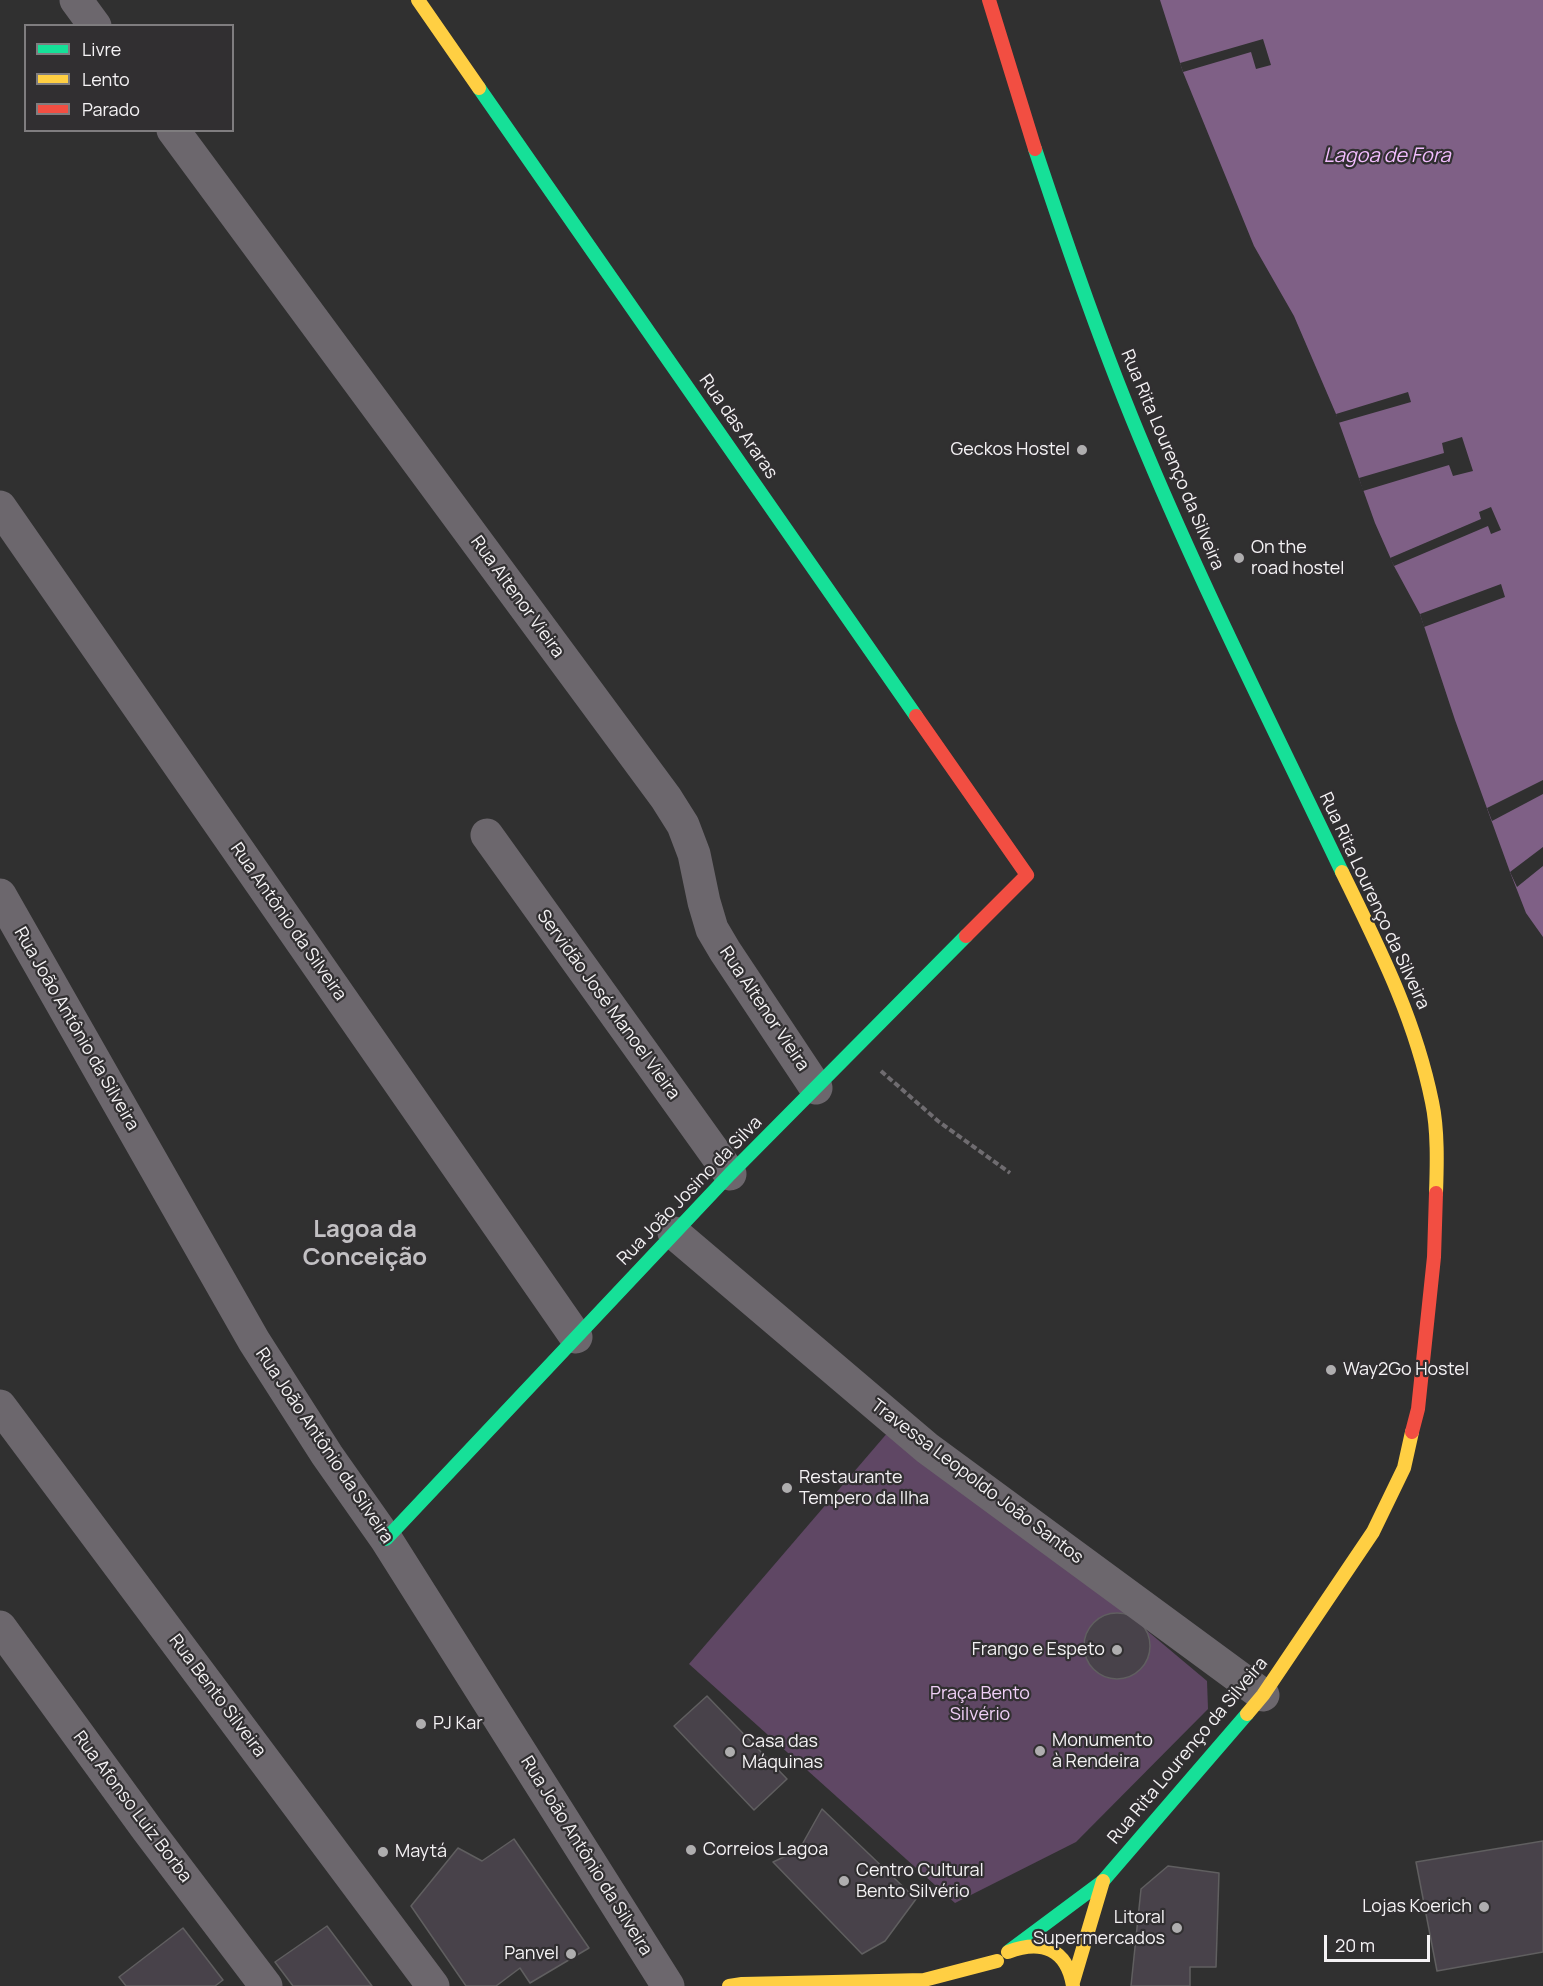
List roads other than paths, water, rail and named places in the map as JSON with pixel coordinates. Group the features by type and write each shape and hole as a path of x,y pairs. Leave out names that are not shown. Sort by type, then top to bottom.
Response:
{"street":[{"path":"76,0 94,24"},
{"name":"Rua das Araras","path":"418,0 1028,875"},
{"name":"Rua Rita Lourenço da Silveira","path":"989,0 1020,106 1081,285 1146,452 1217,611 1387,965 1414,1030 1433,1104 1437,1167 1434,1257 1418,1409 1404,1468 1373,1532 1263,1695 1103,1881 997,1961"},
{"name":"Rua Altenor Vieira","path":"173,132 666,798 683,825 694,854 712,929 816,1088"},
{"name":"Rua Antônio da Silveira","path":"0,507 576,1337"},
{"name":"Servidão José Manoel Vieira","path":"487,835 730,1174"},
{"name":"Rua João Josino da Silva","path":"386,1539 730,1174 1028,875"},
{"name":"Rua João Antônio da Silveira","path":"0,895 254,1341 321,1445 386,1539 669,1986"},
{"name":"Travessa Leopoldo João Santos","path":"674,1233 927,1448 1263,1695"},
{"name":"Rua Bento Silveira","path":"0,1406 434,1986"},
{"name":"Rua Afonso Luiz Borba","path":"0,1627 147,1829 266,1986"},
{"name":"Rua Rita Lourenço da Silveira","path":"1073,1984 1103,1881"},
{"path":"1009,1951 1029,1944 1050,1949 1066,1962 1073,1984"},
{"path":"990,1976 997,1961"},
{"path":"729,1986 924,1980 997,1961"},
{"path":"924,1980 940,1986"}],"water":[{"name":"Lagoa de Fora","path":"1160,0 1543,0 1543,937 1526,913 1510,872 1455,720 1420,614 1394,566 1375,523 1336,414 1294,316 1254,246 1183,72"}],"place":[{"name":"Geckos Hostel","path":"1082,450"},
{"name":"On the road hostel","path":"1239,558"},
{"name":"Way2Go Hostel","path":"1331,1370"},
{"name":"Restaurante Tempero da Ilha","path":"787,1488"},
{"name":"Frango e Espeto","path":"1117,1650"},
{"name":"PJ Kar","path":"421,1724"},
{"name":"Monumento à Rendeira","path":"1040,1751"},
{"name":"Casa das Máquinas","path":"730,1752"},
{"name":"Correios Lagoa","path":"691,1850"},
{"name":"Maytá","path":"383,1852"},
{"name":"Centro Cultural Bento Silvério","path":"844,1881"},
{"name":"Lojas Koerich","path":"1484,1907"},
{"name":"Litoral Supermercados","path":"1177,1928"},
{"name":"Panvel","path":"571,1954"}],"district":[{"name":"Lagoa da Conceição","path":"365,1244"}],"park label":[{"name":"Praça Bento Silvério","path":"980,1704"}]}
